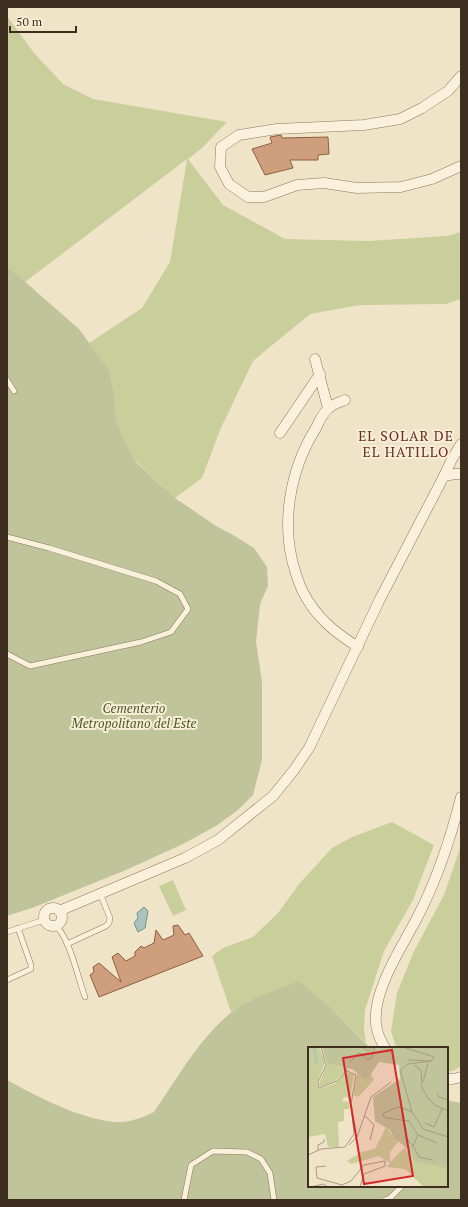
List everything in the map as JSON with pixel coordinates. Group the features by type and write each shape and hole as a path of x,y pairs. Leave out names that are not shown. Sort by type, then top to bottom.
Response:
{"street":[{"path":"461,76 448,91 422,108 400,119 364,125 277,129 239,135 221,147 220,168 229,184 248,197 264,197 279,190 304,184 324,183 356,188 401,187 432,179 461,166"},
{"path":"315,359 328,408"},
{"path":"280,433 320,374"},
{"path":"345,400 328,408 311,436 297,471 289,498 287,531 293,565 302,591 317,615 338,634 358,647"},
{"path":"59,911 185,858 218,840 273,796 309,748 380,599 444,476 450,461 461,444"},
{"path":"444,476 461,474"},
{"path":"385,1047 376,1029 376,1007 379,996 434,881 450,837 461,797"},
{"path":"53,908 59,911 62,919 61,922 56,926 47,925 44,920 44,914 53,908"},
{"path":"448,1079 461,1076"}],"lane":[{"path":"7,380 14,391"},
{"path":"7,536 156,581 180,594 188,609 172,632 141,642 30,666 7,654"},
{"path":"67,944 106,926 109,923 110,918 100,893"},
{"path":"7,932 44,920"},
{"path":"56,926 62,931 85,996"},
{"path":"7,980 31,969 31,965 18,928"},
{"path":"184,1200 191,1165 213,1151 247,1152 261,1159 270,1174 274,1200"},
{"path":"385,1200 390,1198 401,1187"}],"green space":[{"path":"7,16 34,53 63,84 93,99 227,122 202,148 188,159 223,205 285,239 368,241 447,236 461,232 461,299 446,304 360,305 310,314 253,361 220,430 202,478 175,498 137,462 125,442 116,418 115,397 109,370 89,343 142,308 170,262 187,159 25,282 7,266"},
{"name":"Cementerio Metropolitano del Este","path":"7,266 79,329 109,370 115,397 116,418 125,442 137,463 175,498 216,526 254,548 267,567 268,586 260,604 256,642 262,682 262,760 253,795 238,810 216,826 183,844 126,870 32,908 7,916"},
{"path":"392,822 434,845 413,900 384,951 365,1010 364,1029 366,1043 332,1009 250,1000 231,1012 212,956 223,948 253,937 278,913 299,884 332,848 352,837"},
{"path":"461,845 461,1066 453,1071 448,1071 448,1047 396,1047 391,1031 397,993 413,953 444,895"},
{"path":"173,880 186,910 173,916 159,886"},
{"path":"299,981 332,1009 369,1047 308,1047 308,1187 448,1187 448,1100 461,1103 461,1200 7,1200 7,1080 46,1100 88,1117 115,1122 125,1122 140,1118 154,1112 196,1050 222,1020 251,1000"}],"water":[{"path":"144,907 148,911 145,928 138,932 134,923 138,918 137,913"}],"building":[{"path":"281,135 282,138 328,137 329,154 318,155 318,160 290,160 293,168 265,175 252,149 272,143 270,137"},
{"path":"178,925 185,935 189,933 203,956 99,997 90,975 94,972 93,967 99,963 121,982 112,957 118,953 126,961 135,956 135,952 141,946 144,948 154,943 156,930 163,940 174,935 173,926"}],"district":[{"name":"EL SOLAR DE EL HATILLO","path":"406,444"}]}
